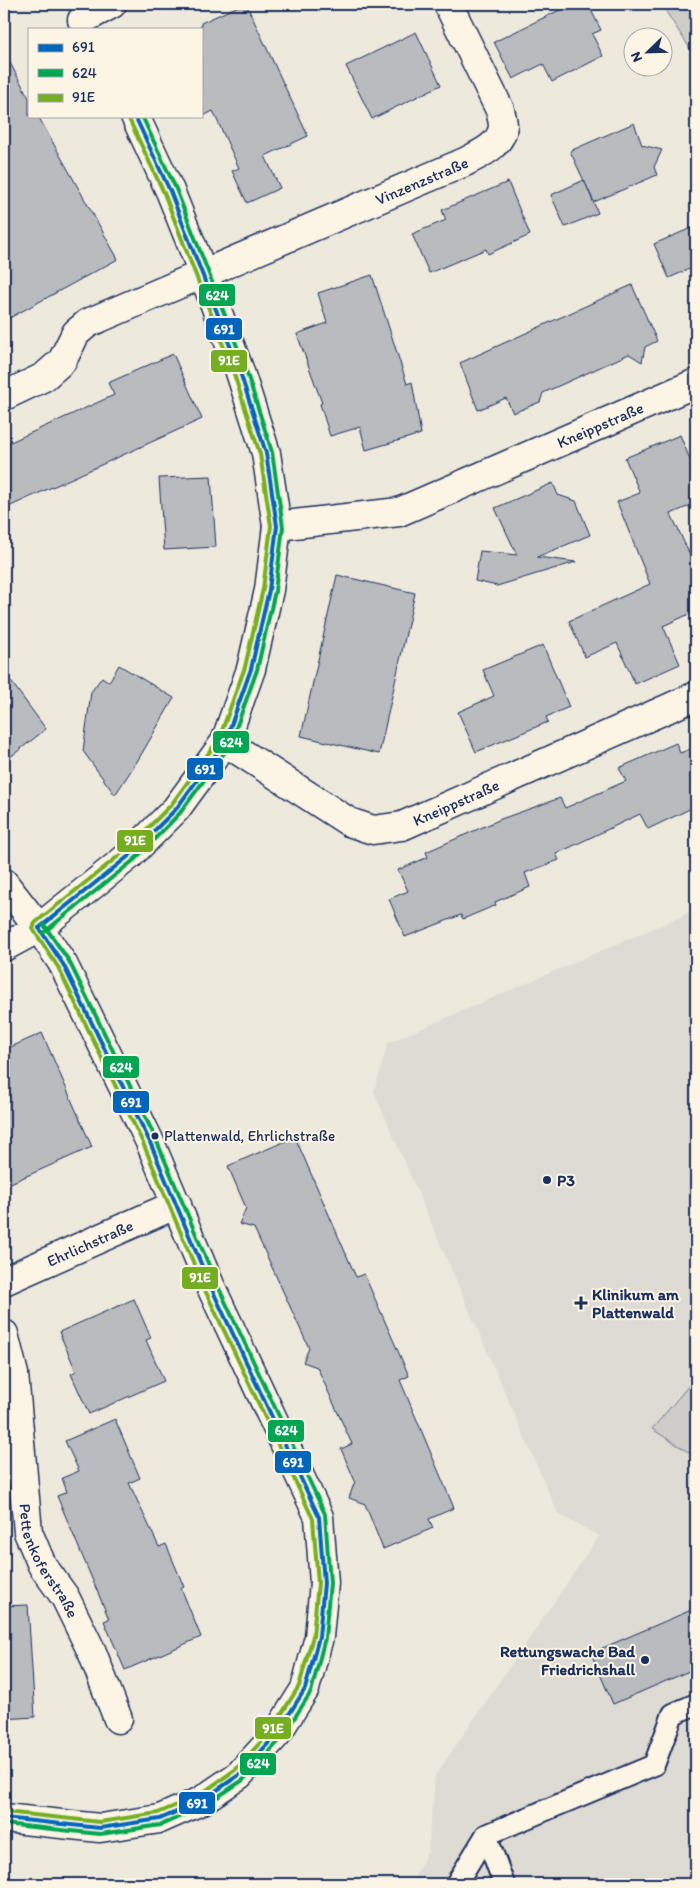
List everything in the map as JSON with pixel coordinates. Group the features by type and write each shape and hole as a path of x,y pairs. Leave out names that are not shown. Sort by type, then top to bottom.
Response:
{"street":[{"path":"80,17 112,4"},
{"name":"Vinzenzstraße","path":"203,273 466,162 488,150 499,138 503,127 500,110 448,4"},
{"path":"4,947 39,928 130,855 176,809 224,742 251,669 269,590 276,526 266,453 239,369 203,273 170,191 136,118"},
{"path":"4,396 44,376 62,361 76,333 88,323 203,273"},
{"name":"Kneippstraße","path":"276,526 399,512 696,384"},
{"name":"Kneippstraße","path":"224,742 349,822 373,830 402,826 696,696"},
{"path":"4,883 39,928 62,964 149,1140 210,1284 318,1517 324,1583 319,1637 305,1688 276,1735 238,1775 202,1801 160,1819 100,1828 4,1818"},
{"name":"Ehrlichstraße","path":"4,1281 177,1204"},
{"name":"Pettenkoferstraße","path":"4,1334 14,1374 28,1532 42,1565 64,1597 92,1652 118,1719"}],"lane":[{"path":"456,1884 486,1835 654,1765 673,1714 696,1704"},
{"path":"486,1835 504,1884"}],"shaded area":[{"path":"661,4 696,4 696,58"},
{"name":"Klinikum am Plattenwald","path":"696,910 696,1884 411,1884 428,1851 435,1776 599,1536 558,1514 374,1092 388,1043"},
{"path":"696,1377 696,1457 652,1429"}],"building":[{"path":"246,4 308,136 265,156 280,188 247,203 232,171 239,168 213,111 202,116 201,23"},
{"path":"572,4 588,4 601,30 592,34 603,56 552,82 543,64 513,79 494,42"},
{"path":"416,32 441,85 372,119 346,66"},
{"path":"4,52 28,96 28,118 39,118 118,259 4,321"},
{"path":"634,123 642,145 662,150 654,167 657,175 594,202 570,151"},
{"path":"584,180 598,213 565,227 551,195"},
{"path":"508,182 530,235 488,254 486,249 429,273 412,234 446,220 442,210"},
{"path":"696,226 696,266 669,278 654,244"},
{"path":"372,275 407,384 412,382 421,434 366,450 360,427 330,436 320,404 322,403 297,334 327,323 318,293"},
{"path":"632,285 657,341 645,347 642,362 629,354 543,393 540,402 513,413 506,398 478,410 460,363"},
{"path":"173,354 202,419 4,509 4,445 114,395 108,383"},
{"path":"680,435 696,474 696,503 671,514 696,568 696,611 663,626 680,664 635,684 617,643 585,657 569,621 650,584 617,502 640,493 625,458"},
{"path":"211,476 216,547 164,550 159,478"},
{"path":"553,483 558,495 576,501 590,535 537,557 576,562 497,586 475,581 480,551 517,555 495,508"},
{"path":"337,575 415,593 379,754 301,736"},
{"path":"543,645 569,707 546,717 548,722 476,752 458,712 494,696 483,670"},
{"path":"119,665 174,698 115,795 83,751 91,692 102,677 109,682"},
{"path":"4,672 46,729 4,762"},
{"path":"676,743 680,753 696,747 696,806 648,829 640,814 556,854 559,860 525,873 530,887 495,902 496,905 463,919 461,915 405,937 389,899 408,891 398,870 428,857 426,852 501,819 560,798 565,808 626,781 619,768"},
{"path":"42,1033 92,1147 4,1186 4,1050"},
{"path":"295,1137 356,1277 364,1274 409,1376 400,1380 454,1508 429,1519 433,1528 383,1549 365,1504 349,1498 355,1481 341,1449 352,1444 317,1367 303,1362 309,1348 254,1228 239,1224 246,1208 228,1166"},
{"path":"134,1299 151,1338 146,1340 164,1381 89,1414 71,1374 76,1371 59,1332"},
{"path":"115,1419 140,1478 129,1483 159,1547 166,1544 184,1587 181,1588 201,1637 125,1670 104,1621 109,1619 57,1496 67,1492 62,1478 79,1471 65,1441"},
{"path":"28,1605 35,1717 4,1719 4,1606"},
{"name":"Rettungswache Bad Friedrichshall","path":"696,1608 696,1668 613,1704 591,1653"}],"transit line":[{"name":"691","path":"39,928 130,855 176,809 225,742 251,669 269,590 277,526 266,453 239,369 170,191 136,118"},
{"name":"624","path":"43,933 134,860 180,813 230,745 257,670 275,591 283,527 272,452 245,367 176,189 143,118"},
{"name":"91E","path":"5,1812 100,1822 158,1813 198,1796 235,1770 271,1731 299,1686 313,1636 318,1583 313,1519 204,1288 143,1143 58,967 33,929 35,923 126,850 171,805 219,739 245,667 263,589 271,526 260,454 233,371 164,193 129,119"},
{"name":"624","path":"4,1824 100,1834 161,1825 204,1806 243,1780 281,1739 311,1692 325,1638 330,1583 325,1514 216,1282 155,1137 69,961 44,925"},
{"name":"691","path":"4,1818 100,1828 160,1819 201,1801 239,1775 276,1735 305,1689 319,1637 324,1583 319,1517 210,1285 149,1140 63,964 39,928"}],"place":[{"name":"Plattenwald, Ehrlichstraße","path":"155,1136"},
{"name":"P3","path":"547,1180"},
{"name":"Klinikum am Plattenwald","path":"581,1303"},
{"name":"Rettungswache Bad Friedrichshall","path":"645,1660"}]}
